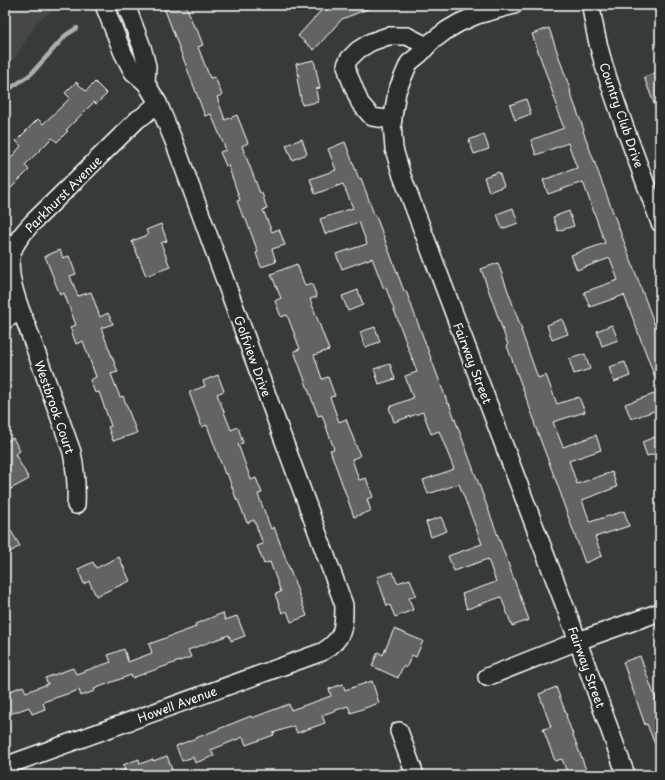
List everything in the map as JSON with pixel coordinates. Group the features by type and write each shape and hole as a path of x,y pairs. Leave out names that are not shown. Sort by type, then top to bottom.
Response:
{"street":[{"name":"Golfview Drive","path":"104,5 123,53 133,72 146,83 158,103 175,144 344,605 344,624 342,632"},
{"path":"126,5 148,66 146,83"},
{"name":"Fairway Street","path":"514,5 477,15 459,23 447,30 409,63 397,90 393,120 394,149 402,176 578,642 626,775"},
{"name":"Country Club Drive","path":"591,5 596,36 611,90 660,223"},
{"path":"393,120 372,117 360,103 346,65 349,59 358,50 371,42 388,36 407,36 427,46"},
{"name":"Parkhurst Avenue","path":"20,311 10,263 12,252 18,240 33,222 138,119 158,103"},
{"path":"5,320 20,311"},
{"name":"Westbrook Court","path":"20,311 27,326 72,452 77,483 76,505"},
{"path":"487,678 660,612"},
{"name":"Howell Avenue","path":"5,766 322,652 331,647 342,632"},
{"path":"399,731 415,775"}],"shaded area":[{"path":"5,5 69,5 51,12 37,22 15,58 5,64"}],"building":[{"path":"163,5 186,5 194,27 196,27 203,45 198,47 210,78 215,77 222,95 217,97 225,120 237,115 248,143 242,146 260,193 262,193 267,209 263,210 272,232 279,229 285,245 272,249 276,262 261,267 256,253 258,252 245,217 243,217 237,201 240,200 228,165 226,166 220,152 226,150 211,114 205,116"},
{"path":"326,5 375,6 342,19 314,50 298,36"},
{"path":"549,28 584,130 583,131 660,339 660,388 624,295 590,307 584,292 618,280 610,258 577,270 571,255 605,243 583,182 548,194 543,180 577,168 568,143 536,155 531,140 564,128 532,34"},
{"path":"314,60 320,88 316,89 318,102 302,105 296,64"},
{"path":"660,71 660,117 659,117 644,77"},
{"path":"76,82 86,91 95,82 107,94 96,104 94,102 66,130 68,131 57,142 52,138 25,165 29,170 5,194 5,165 21,146 16,141 38,119 43,124 60,108 70,98 65,93"},
{"path":"526,99 531,114 515,120 510,105"},
{"path":"484,134 489,149 474,154 469,140"},
{"path":"302,139 307,154 292,160 286,145"},
{"path":"345,142 359,179 361,178 404,291 406,291 529,620 512,626 501,597 467,609 462,594 496,582 488,559 454,571 448,556 482,544 459,484 428,494 423,480 454,469 439,431 431,434 423,412 394,422 389,407 413,398 405,376 417,372 386,288 384,289 372,258 342,269 336,254 367,244 359,222 325,234 320,219 353,208 343,184 315,194 310,179 336,170 328,149"},
{"path":"499,172 504,186 489,192 484,177"},
{"path":"513,208 518,223 502,229 497,214"},
{"path":"569,211 574,226 558,231 553,217"},
{"path":"161,224 167,241 161,243 170,267 146,276 132,241 148,235 146,230"},
{"path":"60,250 63,258 69,256 76,274 70,276 78,296 91,292 100,317 108,313 113,324 101,328 118,372 111,374 120,397 123,396 137,433 113,441 108,427 111,426 99,392 95,393 90,380 96,377 83,341 76,344 70,327 76,325 64,293 60,295 45,256"},
{"path":"498,263 538,378 546,375 557,404 579,397 585,412 553,422 563,447 596,435 601,450 569,461 577,484 612,472 617,487 582,500 590,522 624,511 629,526 595,537 602,556 585,563 534,423 535,422 481,269"},
{"path":"297,264 305,286 312,284 317,297 310,299 329,350 314,355 322,379 328,377 335,396 330,397 339,422 346,419 360,456 352,459 359,480 366,478 373,497 367,499 371,511 354,517 330,450 334,449 322,415 318,416 294,351 300,349 287,315 281,317 275,301 281,298 271,274"},
{"path":"358,290 363,305 348,311 342,296"},
{"path":"562,319 568,334 552,340 547,325"},
{"path":"612,325 618,340 602,346 597,331"},
{"path":"375,327 380,342 365,347 360,332"},
{"path":"585,354 590,369 574,374 569,359"},
{"path":"625,362 630,376 614,382 609,367"},
{"path":"390,364 395,379 379,384 374,369"},
{"path":"218,375 224,391 217,394 231,430 238,427 243,443 238,444 251,480 256,478 262,493 258,494 271,529 274,527 307,616 291,622 287,611 282,613 275,594 281,592 270,562 264,564 257,546 263,544 254,520 247,523 227,473 225,474 207,425 202,427 189,392 205,386 203,381"},
{"path":"660,392 660,409 631,419 625,404"},
{"path":"660,435 660,452 647,456 642,442"},
{"path":"5,438 7,441 13,438 20,451 15,454 29,479 5,492"},
{"path":"441,517 447,531 431,537 426,522"},
{"path":"5,521 20,546 5,555"},
{"path":"119,557 130,581 96,596 89,581 84,584 78,569 93,562 96,568"},
{"path":"393,572 397,583 410,579 416,595 409,598 413,610 395,617 390,605 387,606 377,577"},
{"path":"223,613 225,620 237,616 245,636 231,641 229,635 188,650 191,657 132,678 131,675 94,689 95,691 81,696 79,690 43,702 45,709 32,714 29,707 5,716 5,693 23,686 26,692 48,684 45,678 73,668 76,674 111,662 108,655 124,649 128,662 152,653 149,644 196,627 195,624"},
{"path":"394,629 423,641 416,657 412,655 406,668 403,666 398,678 372,666 378,652 383,655"},
{"path":"640,656 660,711 660,755 647,724 645,725 623,662"},
{"path":"372,681 379,703 351,713 348,706 322,715 325,723 297,733 294,726 273,733 274,735 246,745 243,737 211,750 214,756 195,763 193,757 182,761 176,746 251,716 252,718 289,704 291,710 331,696 329,689 343,684 345,690"},
{"path":"556,687 588,775 568,775 562,759 555,761 543,729 551,727 539,694"},
{"path":"167,756 174,775 114,775 125,770 123,765 139,759 140,764"}],"waterway":[{"path":"5,92 31,74 66,35 77,28"}]}
